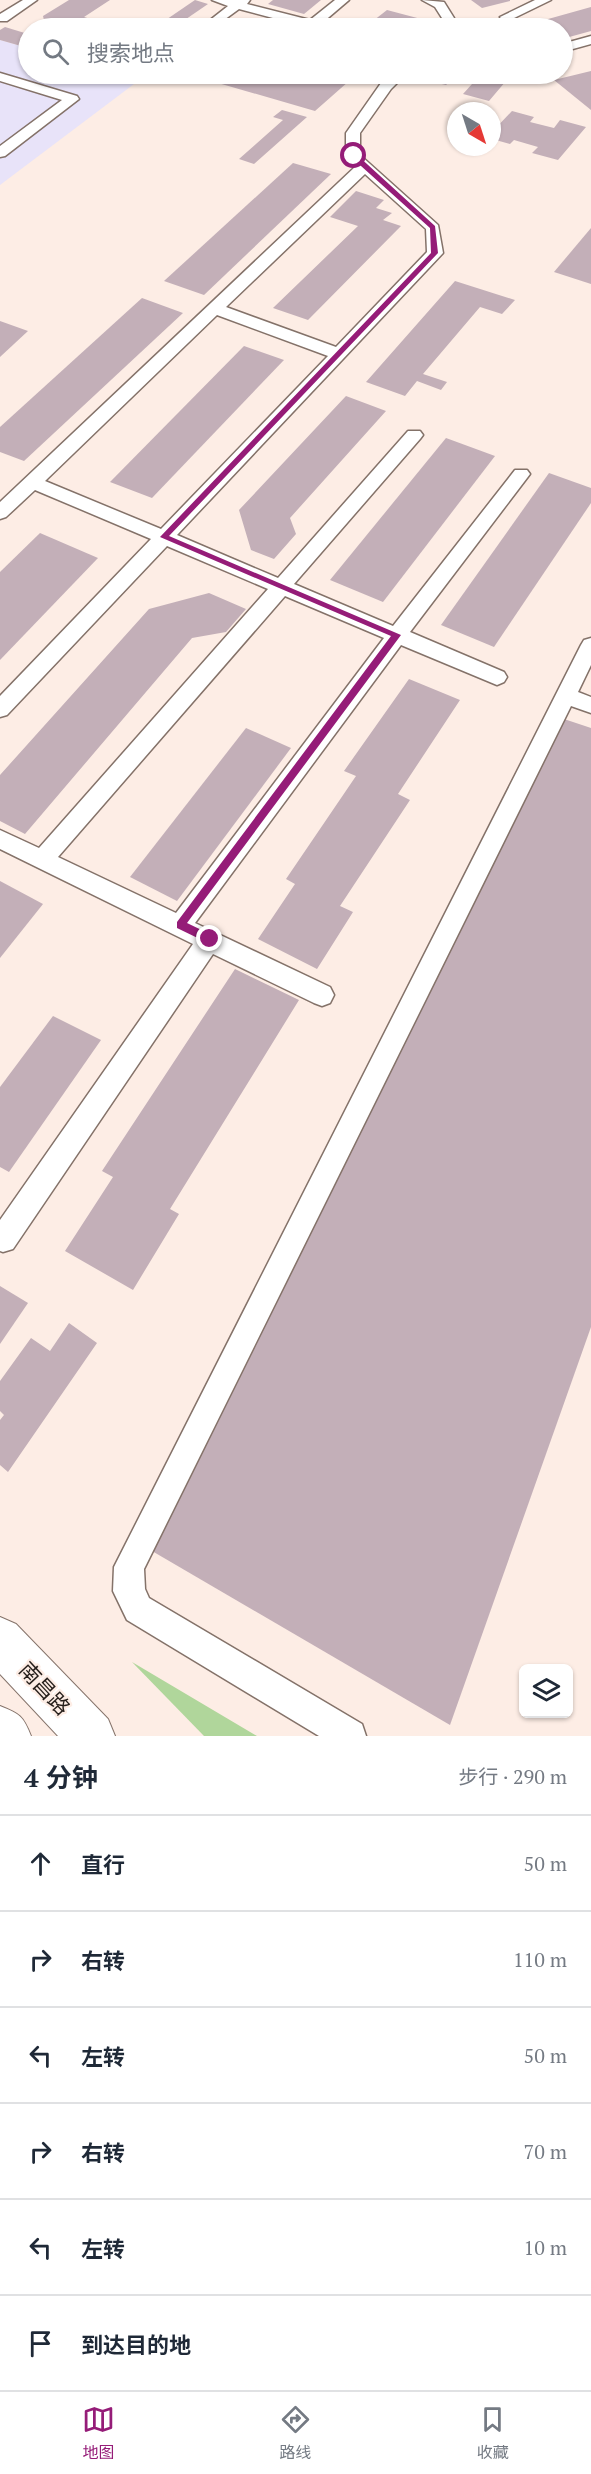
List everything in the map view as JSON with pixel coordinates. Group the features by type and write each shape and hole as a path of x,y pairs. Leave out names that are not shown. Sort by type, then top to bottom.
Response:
{"main road":[{"name":"南昌路","path":"0,1640 91,1736"},
{"path":"0,1730 7,1736"}],"lane":[{"path":"3,18 31,0"},
{"path":"218,0 240,3 284,18"},
{"path":"321,18 343,0"},
{"path":"429,0 440,5 448,18"},
{"path":"506,16 545,0"},
{"path":"220,18 240,3"},
{"path":"573,45 591,40"},
{"path":"0,77 18,82"},
{"path":"0,153 72,99 23,84"},
{"path":"0,709 435,253 433,228 354,156 353,133 388,84"},
{"path":"0,513 365,166"},
{"path":"215,309 339,354"},
{"path":"43,859 414,435"},
{"path":"180,925 397,635 521,474"},
{"path":"32,482 497,677"},
{"path":"350,1736 138,1609 129,1591 129,1567 591,645"},
{"path":"566,696 591,705"},
{"path":"0,839 322,995"},
{"path":"3,1239 210,939"}],"shaded area":[{"path":"0,40 18,45 18,84 134,84 0,185"}],"green space":[{"path":"132,1662 257,1736 204,1736"}],"building":[{"path":"69,0 110,0 84,17 87,18 44,18 43,16"},
{"path":"195,0 208,4 188,18 169,18"},
{"path":"273,0 321,0 304,14 268,4"},
{"path":"471,0 510,0 510,1 482,8"},
{"path":"591,7 591,31 573,36 573,18 552,18"},
{"path":"387,10 417,18 377,18"},
{"path":"5,27 18,31 18,45 0,40 0,30"},
{"path":"591,71 591,110 559,84 573,84 573,75"},
{"path":"222,84 346,84 315,111"},
{"path":"472,84 503,84 489,101 463,94"},
{"path":"282,110 307,117 254,164 239,159 283,120 273,117"},
{"path":"512,111 534,117 530,122 554,128 560,120 586,127 558,160 532,153 538,147 514,140 510,144 501,142 501,123"},
{"path":"293,163 331,174 204,295 164,281"},
{"path":"356,191 384,200 376,208 392,213 383,220 401,226 308,320 273,308 358,226 330,217"},
{"path":"591,228 591,284 554,272"},
{"path":"455,281 515,300 502,314 480,307 423,374 447,382 441,390 417,381 405,396 366,382"},
{"path":"142,298 183,313 24,461 0,452 0,427"},
{"path":"0,321 28,331 0,357"},
{"path":"244,346 284,360 152,498 110,482"},
{"path":"346,396 386,411 290,518 296,534 274,559 251,550 239,510"},
{"path":"446,438 495,456 383,602 330,580"},
{"path":"549,473 591,488 591,503 494,647 441,625"},
{"path":"40,533 98,558 0,660 0,572"},
{"path":"209,593 246,609 226,632 192,638 25,834 0,821 0,775 149,609"},
{"path":"409,679 460,700 398,794 410,800 340,906 353,912 317,969 258,939 295,884 286,879 356,776 344,771"},
{"path":"564,719 591,728 591,1327 450,1725 152,1551"},
{"path":"246,728 291,748 177,901 130,877"},
{"path":"0,881 43,904 0,958"},
{"path":"235,969 299,1000 170,1209 179,1214 133,1290 65,1251 113,1177 102,1171"},
{"path":"53,1016 101,1040 9,1172 0,1167 0,1087"},
{"path":"0,1286 28,1303 0,1344"},
{"path":"69,1323 97,1343 8,1472 0,1465 0,1420 4,1415 0,1411 0,1381 31,1338 50,1351"}],"route":[{"path":"210,939 180,925 397,635 164,537 435,253 433,228 354,156"}]}
